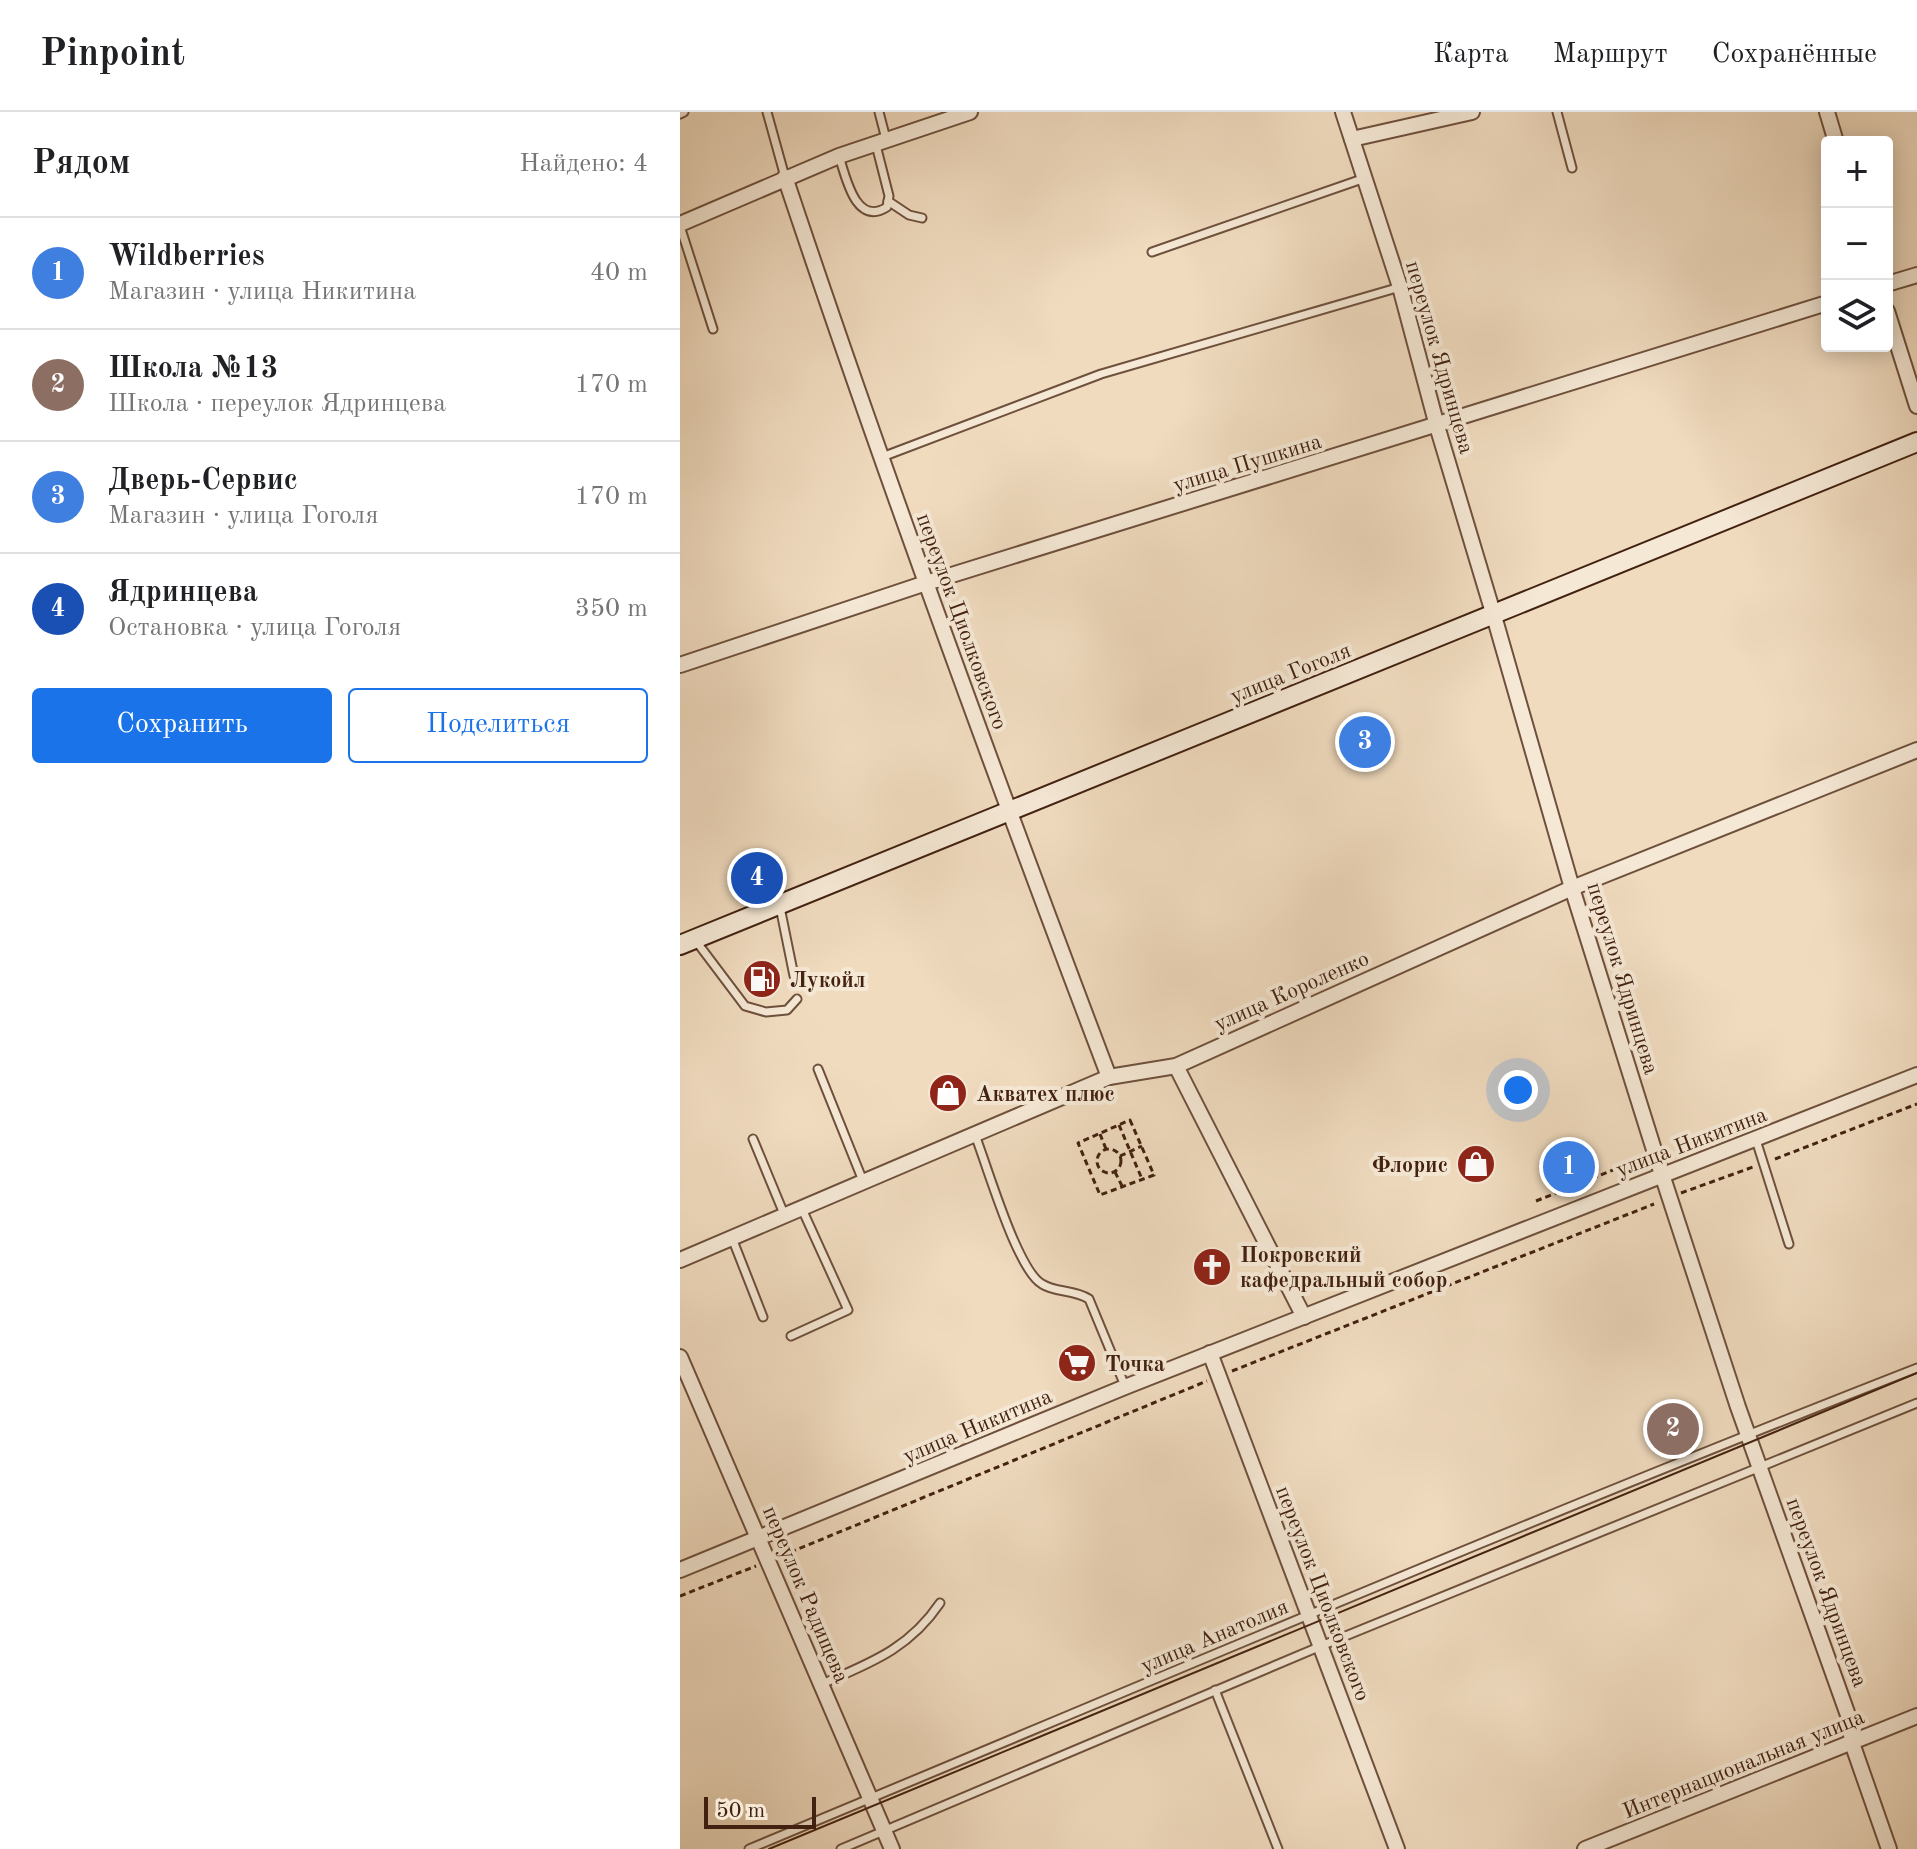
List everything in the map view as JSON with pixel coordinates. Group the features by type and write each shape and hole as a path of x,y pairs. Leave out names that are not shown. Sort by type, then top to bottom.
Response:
{"street":[{"path":"680,225 785,177 970,112"},
{"name":"переулок Ядринцева","path":"1343,112 1400,287 1437,426 1572,888 1748,1434 1849,1718 1852,1743 1889,1849"},
{"path":"1352,139 1472,112"},
{"path":"1827,112 1834,136"},
{"name":"переулок Циолковского","path":"785,177 881,458 1109,1077"},
{"path":"1893,282 1917,275"},
{"name":"улица Пушкина","path":"680,665 926,583 1821,305"},
{"path":"1893,330 1917,406"},
{"name":"улица Гоголя","path":"688,942 1917,442"},
{"name":"улица Короленко","path":"680,1260 1109,1077 1176,1066 1572,888 1917,750"},
{"path":"1176,1066 1304,1317"},
{"name":"улица Никитина","path":"680,1570 1125,1387 1917,1075"},
{"name":"переулок Циолковского","path":"1210,1353 1397,1849"},
{"name":"переулок Радищева","path":"680,1357 892,1849"},
{"name":"Интернациональная улица","path":"1585,1849 1917,1716"}],"lane":[{"path":"767,112 785,177"},
{"path":"839,156 852,195 859,206 879,212 887,207 879,112"},
{"path":"1557,112 1572,168"},
{"path":"1152,252 1365,178"},
{"path":"888,201 909,215 922,218"},
{"path":"680,225 713,329"},
{"path":"881,458 1101,374 1400,287"},
{"path":"780,905 794,976"},
{"path":"688,942 745,1006 766,1012 787,1010 797,999"},
{"path":"818,1069 864,1184"},
{"path":"975,1135 1022,1261 1041,1284 1078,1291 1089,1299 1125,1387"},
{"path":"753,1139 785,1217"},
{"path":"1756,1140 1789,1244"},
{"path":"791,1336 848,1310 802,1209"},
{"path":"732,1238 763,1317"},
{"name":"улица Анатолия","path":"749,1849 1748,1434 1917,1368"},
{"path":"841,1849 1321,1646 1917,1403"},
{"path":"822,1684 888,1655 925,1625 940,1603"},
{"path":"1215,1690 1278,1849"}],"path":[{"path":"1681,1193 1917,1104"},
{"path":"1130,1120 1154,1175 1100,1195 1078,1143 1100,1133 1130,1120"},
{"path":"1119,1125 1142,1179"},
{"path":"1100,1133 1106,1149"},
{"path":"1120,1156 1142,1146"},
{"path":"1106,1149 1114,1150 1120,1156 1121,1163 1115,1172 1106,1173 1098,1166 1097,1157 1106,1149"},
{"path":"1536,1201 1643,1158"},
{"path":"1089,1170 1098,1166"},
{"path":"1115,1172 1122,1186"},
{"path":"1232,1371 1654,1204"},
{"path":"680,1596 1207,1381"}],"tram line":[{"path":"769,1849 1917,1373"}],"place":[{"name":"Дверь-Сервис","path":"1365,742"},
{"name":"Ядринцева","path":"757,878"},
{"name":"Лукойл","path":"762,979"},
{"name":"Акватех плюс","path":"948,1093"},
{"name":"Флорис","path":"1476,1164"},
{"name":"Wildberries","path":"1569,1167"},
{"name":"Покровский кафедральный собор","path":"1212,1267"},
{"name":"Точка","path":"1077,1363"},
{"name":"Школа №13","path":"1673,1429"}]}
